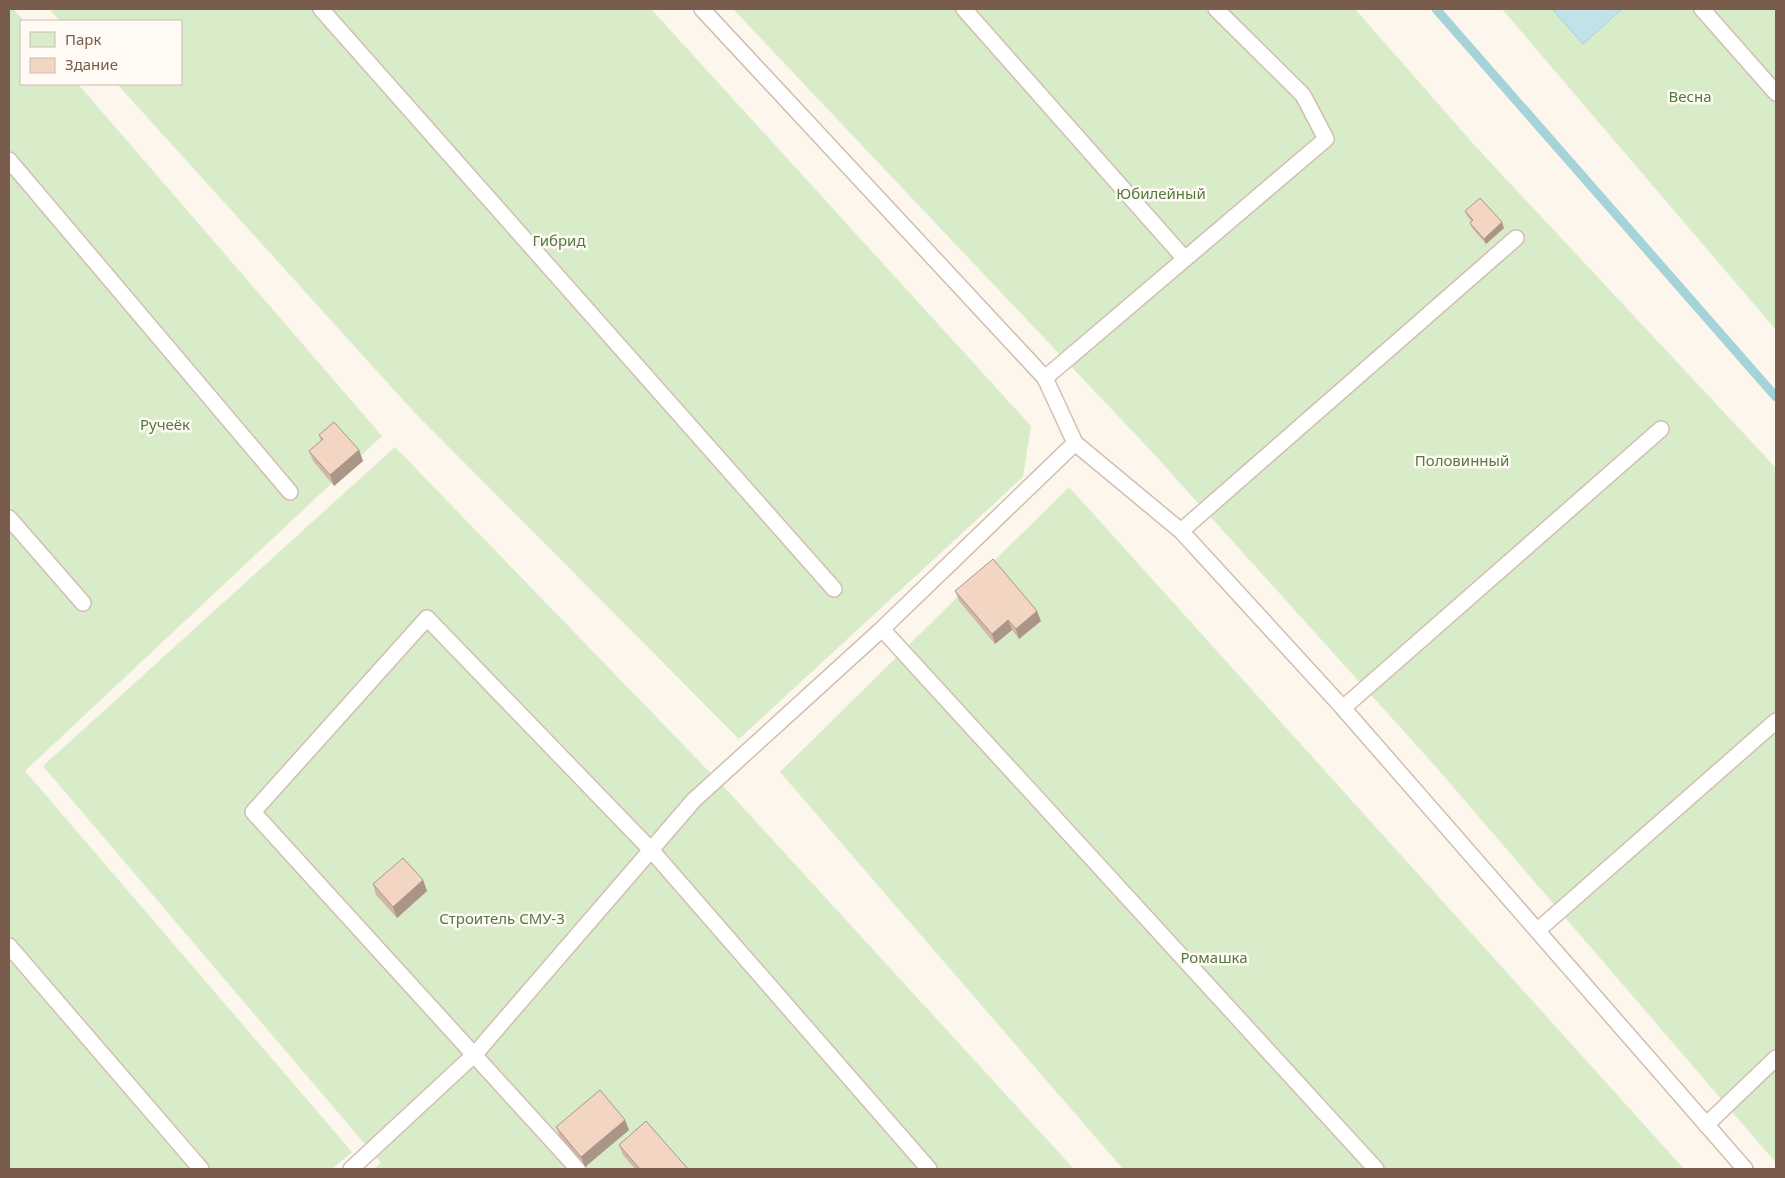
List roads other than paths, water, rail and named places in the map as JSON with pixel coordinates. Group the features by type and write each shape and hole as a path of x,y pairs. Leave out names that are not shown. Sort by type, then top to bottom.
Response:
{"lane":[{"path":"321,9 834,589"},
{"path":"702,9 1045,378 1075,443 1181,532 1343,708 1745,1169"},
{"path":"964,9 1185,259"},
{"path":"1045,378 1326,139 1303,95 1216,9"},
{"path":"1702,9 1776,93"},
{"path":"9,160 290,492"},
{"path":"1181,532 1516,238"},
{"path":"1343,708 1661,429"},
{"path":"351,1169 475,1054 694,800 882,629 1075,443"},
{"path":"9,518 83,603"},
{"path":"578,1169 253,812 427,618 652,851 929,1169"},
{"path":"882,629 1376,1169"},
{"path":"1538,930 1776,721"},
{"path":"9,946 201,1169"},
{"path":"1706,1125 1776,1058"}],"water":[{"path":"1552,9 1622,9 1583,44"}],"waterway":[{"path":"1436,9 1776,397"}],"park label":[{"name":"Весна","path":"1690,96"},
{"name":"Юбилейный","path":"1161,193"},
{"name":"Гибрид","path":"559,240"},
{"name":"Ручеёк","path":"165,424"},
{"name":"Половинный","path":"1462,460"},
{"name":"Строитель СМУ-3","path":"502,918"},
{"name":"Ромашка","path":"1214,957"}]}
